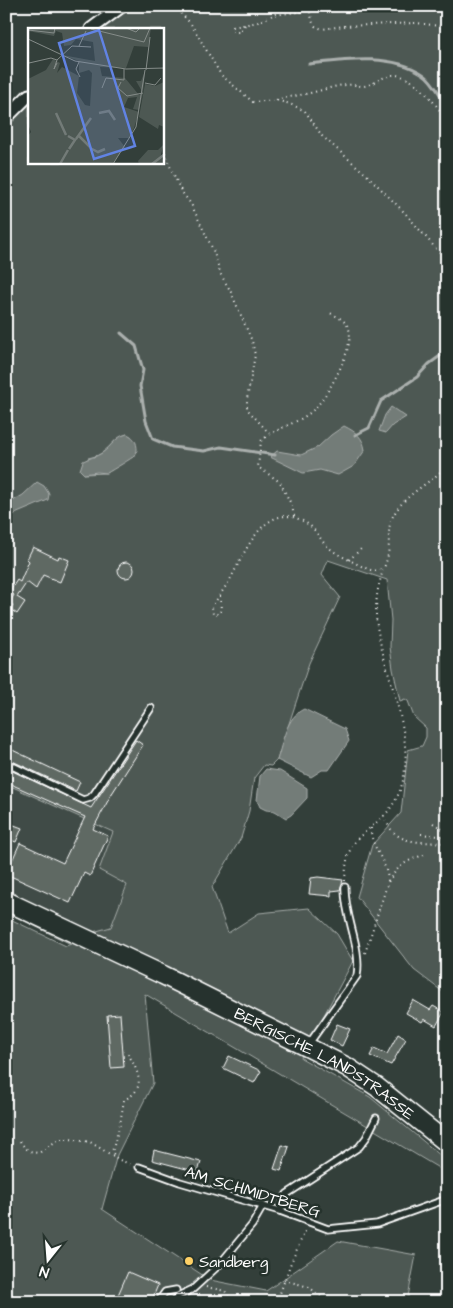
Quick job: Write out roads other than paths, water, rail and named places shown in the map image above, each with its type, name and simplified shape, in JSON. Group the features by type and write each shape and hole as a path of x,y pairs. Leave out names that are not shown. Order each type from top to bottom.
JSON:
{"main road":[{"name":"BERGISCHE LANDSTRASSE","path":"6,901 195,991 363,1076 447,1143"}],"street":[{"path":"92,28 122,6"},
{"path":"6,118 28,95"}],"lane":[{"path":"6,763 83,800 90,798 151,708"},
{"path":"307,1046 357,976 358,962 344,899 345,887"},
{"path":"280,1211 287,1194 359,1147 376,1118"},
{"name":"AM SCHMIDTBERG","path":"139,1167 180,1182 264,1206 328,1228 377,1224 447,1199"},
{"path":"174,1302 178,1296 192,1289 219,1265 252,1225 264,1206"},
{"path":"158,1302 165,1292 176,1290"},
{"path":"6,1296 19,1302"}],"waterway":[{"path":"309,64 368,60 396,63 410,67 427,77 447,105"},
{"path":"121,333 136,346 143,370 140,386 146,421 153,439 172,447 204,451 221,447 275,455"},
{"path":"355,435 369,428 381,401 417,377 429,364 447,351"}],"place":[{"name":"Sandberg","path":"189,1261"}]}
